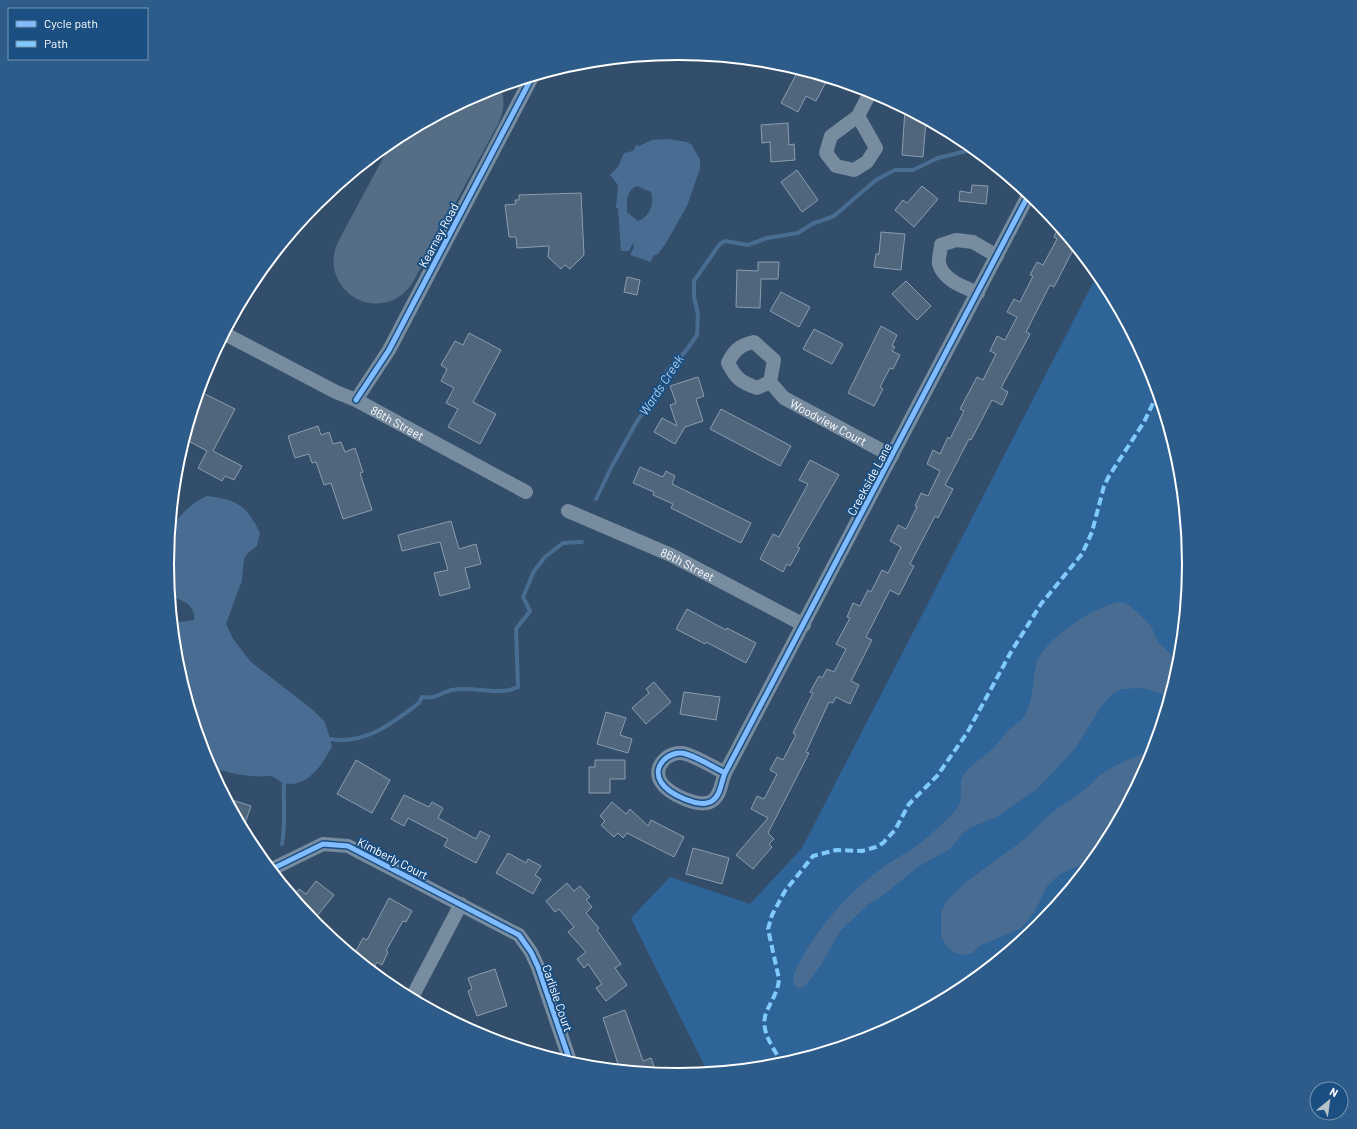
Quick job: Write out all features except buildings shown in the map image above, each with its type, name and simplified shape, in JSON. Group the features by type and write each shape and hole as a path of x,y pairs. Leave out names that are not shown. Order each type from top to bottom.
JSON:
{"street":[{"name":"Kearney Road","path":"356,400 389,350 529,83"},
{"path":"858,116 868,97"},
{"name":"Creekside Lane","path":"725,773 686,754 675,752 668,755 662,762 659,773 660,781 666,788 693,803 702,804 712,801 719,793 725,773 1026,200"},
{"path":"978,293 946,277 939,263 941,245 956,240 973,242 997,256"},
{"name":"86th Street","path":"229,336 336,392 356,400 526,492"},
{"name":"Woodview Court","path":"770,382 784,398 892,456"},
{"name":"86th Street","path":"568,511 671,555 804,625"},
{"name":"Kimberly Court","path":"275,868 323,844 348,846 461,904"},
{"path":"414,994 461,904"},
{"name":"Carlisle Court","path":"461,904 519,935 524,940 538,967 568,1056"}],"shaded area":[{"path":"668,139 687,142 692,145 700,160 700,169 687,206 666,243 658,254 653,256 651,262 630,255 634,247 633,243 629,251 621,251 618,208 616,208 618,185 610,175 618,167 624,153 633,151 636,145 639,146 652,140","holes":["637,186 651,192 652,205 650,210 645,217 638,221 627,212 627,200 629,193"]},
{"path":"1095,279 1131,341 1145,371 1156,402 1166,434 1173,466 1179,499 1182,532 1182,597 1179,630 1173,663 1166,695 1156,727 1145,758 1131,788 1098,845 1079,872 1058,897 1011,944 986,965 959,984 902,1017 872,1031 841,1042 809,1052 777,1059 744,1065 706,1068 631,918 670,877 750,904 802,848"},
{"path":"207,496 234,502 245,510 260,533 257,546 248,553 244,559 242,580 226,624 233,639 251,662 313,710 325,722 332,746 314,773 300,782 292,784 284,783 270,776 230,773 217,769 212,758 191,695 178,630 177,622 194,620 194,615 189,605 175,597 174,564 176,522 196,502"},
{"path":"1120,602 1127,604 1137,612 1151,626 1158,642 1174,657 1166,695 1140,688 1122,689 1111,695 1101,707 1074,750 1038,788 997,817 972,827 963,833 950,849 918,867 882,896 870,903 841,930 821,965 806,985 801,988 796,987 793,980 794,973 809,946 827,920 872,875 927,838 947,820 957,808 961,797 961,781 965,773 993,749 1010,729 1025,715 1030,703 1036,665 1041,655 1049,645 1071,625 1097,610"},
{"path":"1147,753 1131,788 1115,817 1085,863 1060,874 1047,886 1034,913 1021,928 979,946 972,953 964,955 955,953 947,947 941,936 941,912 946,902 965,883 1026,838 1050,814 1088,787 1101,774 1122,762"}],"waterway":[{"name":"Wards Creek","path":"596,499 612,466 636,423 658,391 667,371 685,352 697,335 698,315 694,297 694,281 719,245 725,241 748,245 767,238 798,233 812,224 834,216 876,180 895,170 913,170 938,158 967,151"},
{"name":"Wards Creek","path":"330,739 355,739 378,731 419,703 422,697 435,696 448,691 460,689 502,691 518,687 516,629 530,611 523,597 534,571 545,557 563,543 582,542"},
{"name":"Wards Creek","path":"282,844 284,821 284,783"}],"runway":[{"path":"376,261 457,111"}],"marked path":[{"path":"779,1058 768,1039 764,1025 767,1011 776,992 779,979 768,929 772,915 785,891 813,856 836,850 862,851 876,847 883,843 895,830 909,804 937,776 967,733 1011,652 1041,604 1082,554 1092,532 1104,486 1144,422 1155,399"}],"cycle path":[{"path":"356,400 389,350 529,83"},
{"path":"725,773 1026,199"},
{"path":"680,753 696,758 725,773 715,798 707,803 700,803 692,802 670,791 661,782 658,770 660,765 668,756 680,753"},
{"path":"275,868 323,844 348,846 519,935 531,952 538,967 568,1056"}]}
